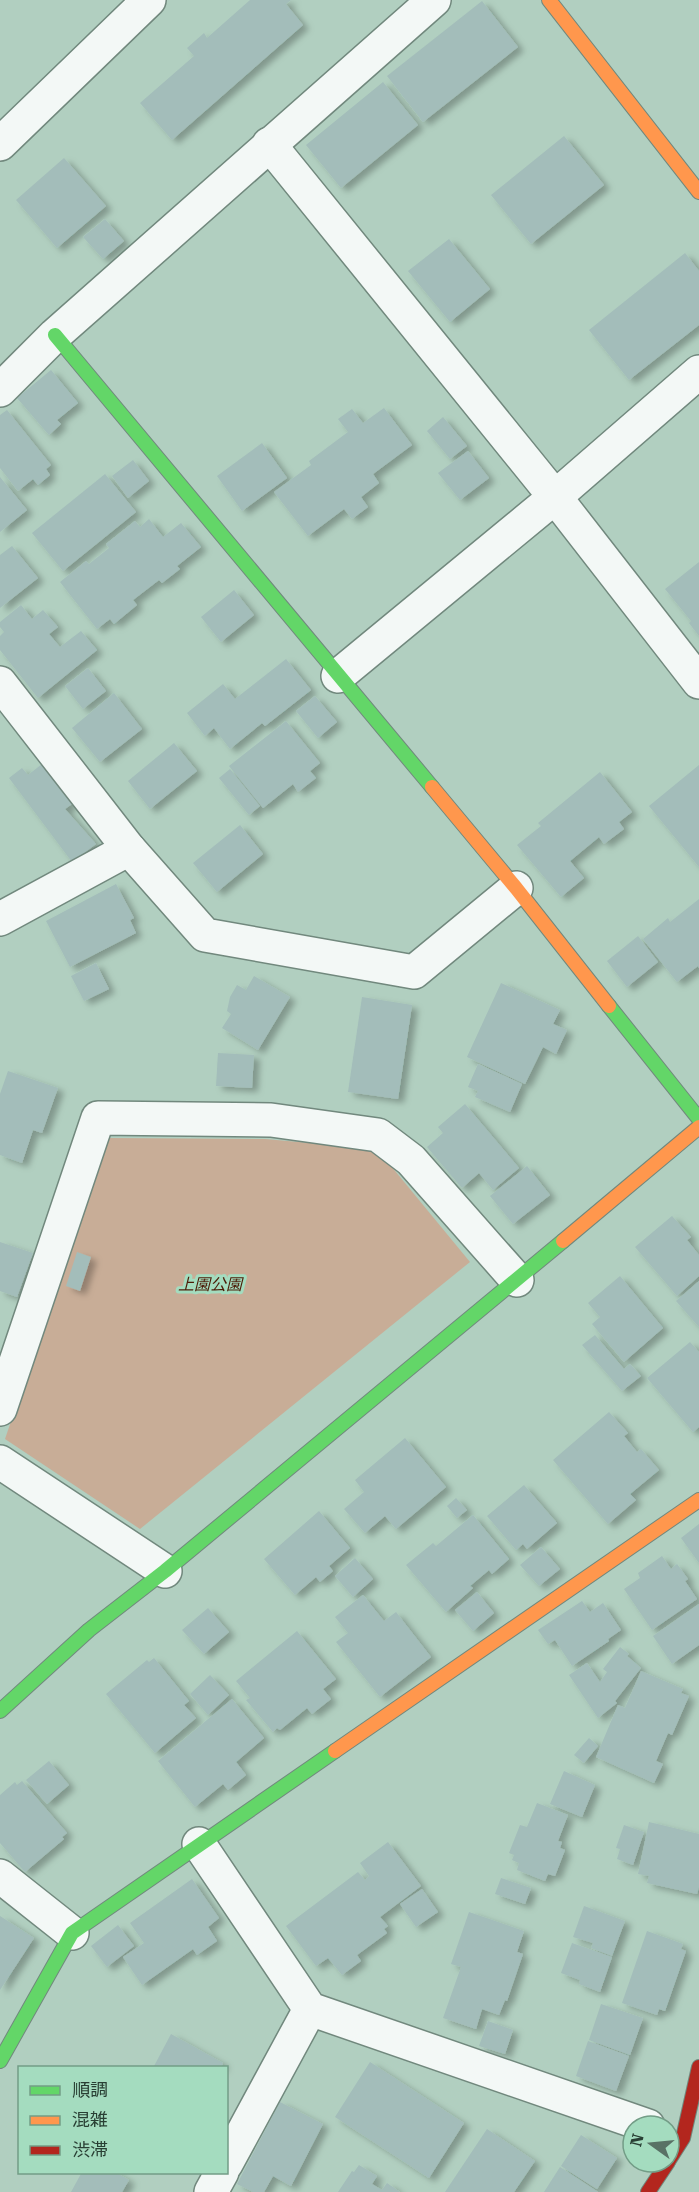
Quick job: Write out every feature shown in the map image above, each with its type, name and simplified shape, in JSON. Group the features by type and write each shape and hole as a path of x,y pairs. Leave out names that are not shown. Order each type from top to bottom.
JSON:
{"street":[{"path":"0,144 148,0"},
{"path":"0,390 55,335 434,0"},
{"path":"549,0 699,192"},
{"path":"269,144 555,496 699,682"},
{"path":"55,335 516,888 699,1119"},
{"path":"338,676 555,496 699,372"},
{"path":"2,688 129,849 205,935 414,972 516,888"},
{"path":"0,919 129,849"},
{"path":"0,1409 98,1118 271,1120 378,1135 411,1160 517,1280"},
{"path":"0,1711 89,1630 165,1572 699,1127"},
{"path":"0,1462 165,1572"},
{"path":"0,2061 72,1933 699,1500"},
{"path":"199,1844 310,2009 621,2117"},
{"path":"0,1876 72,1933"},
{"path":"228,2160 310,2009"},
{"path":"681,2136 699,2067"},
{"path":"211,2192 221,2174"},
{"path":"648,2192 660,2174"}],"green space":[{"name":"上園公園","path":"107,1138 265,1139 377,1149 470,1262 140,1529 5,1439"}],"building":[{"path":"250,0 291,0 286,4 303,25 172,140 140,103 194,56 187,48 204,33 207,38"},
{"path":"482,1 518,47 423,122 387,76"},
{"path":"383,82 418,125 341,188 306,145"},
{"path":"564,136 604,185 531,244 491,195"},
{"path":"64,158 106,206 57,248 16,200"},
{"path":"105,219 124,241 103,259 83,237"},
{"path":"449,239 490,289 450,322 408,271"},
{"path":"685,253 699,271 699,325 629,380 589,330"},
{"path":"51,370 78,403 57,420 61,424 49,435 17,398"},
{"path":"384,408 412,445 373,474 379,483 361,497 368,507 352,519 344,509 308,536 274,492 311,465 309,461 348,432 338,419 352,409 363,423"},
{"path":"7,410 51,465 46,469 50,475 38,485 33,479 18,491 0,468 0,415"},
{"path":"443,417 467,446 450,459 427,431"},
{"path":"262,443 287,478 242,511 217,476"},
{"path":"468,451 489,478 460,500 438,473"},
{"path":"133,460 149,481 128,498 112,476"},
{"path":"105,474 136,512 63,571 32,533"},
{"path":"0,477 27,510 0,532"},
{"path":"149,519 163,537 181,523 201,547 177,566 180,569 162,583 159,580 133,600 137,605 114,624 110,619 97,629 60,582 86,561 89,564 109,548 106,544 135,521 140,527"},
{"path":"12,546 38,578 0,608 0,555"},
{"path":"699,562 699,636 689,623 691,621 665,589"},
{"path":"234,590 254,615 221,642 201,617"},
{"path":"21,605 32,619 43,610 58,627 49,634 60,647 81,631 97,650 38,698 0,650 0,636 4,632 0,627 0,622"},
{"path":"286,659 311,690 265,726 262,723 230,749 214,728 205,736 187,713 223,684 235,699"},
{"path":"88,668 106,691 83,709 65,686"},
{"path":"114,693 142,729 100,762 72,728"},
{"path":"315,696 337,722 318,738 296,711"},
{"path":"286,721 320,763 310,771 316,778 298,792 293,784 263,808 229,766"},
{"path":"174,743 197,771 150,809 128,781"},
{"path":"42,764 72,804 65,809 96,844 72,862 9,778 22,768 28,775"},
{"path":"699,765 699,867 649,806"},
{"path":"230,769 260,806 249,815 219,778"},
{"path":"600,772 632,812 619,822 624,829 604,844 599,837 570,861 584,878 561,897 517,845 541,826 538,823"},
{"path":"240,825 263,854 217,892 193,863"},
{"path":"116,884 134,918 130,920 136,933 70,967 46,921"},
{"path":"699,899 699,968 698,966 677,982 643,939 668,918 670,922"},
{"path":"638,936 658,962 627,987 607,961"},
{"path":"96,963 109,989 84,1001 71,976"},
{"path":"254,976 290,997 258,1050 222,1028 231,1014 227,1011 230,997 237,985 246,990"},
{"path":"501,983 560,1010 553,1024 567,1030 556,1054 543,1047 525,1084 467,1057"},
{"path":"362,997 412,1005 398,1099 348,1092"},
{"path":"218,1053 254,1055 252,1088 216,1086"},
{"path":"478,1064 522,1084 510,1112 475,1097 478,1091 468,1087"},
{"path":"8,1071 58,1088 42,1133 33,1130 22,1163 0,1155 0,1094"},
{"path":"465,1104 519,1168 493,1190 479,1173 462,1188 427,1147 443,1133 438,1127"},
{"path":"527,1166 550,1195 513,1224 490,1196"},
{"path":"672,1216 691,1237 687,1240 699,1255 699,1276 677,1296 635,1247"},
{"path":"0,1242 33,1253 17,1297 0,1291"},
{"path":"77,1252 91,1257 80,1291 66,1286"},
{"path":"620,1276 663,1328 624,1362 592,1324 600,1317 588,1303"},
{"path":"699,1281 699,1327 676,1301"},
{"path":"595,1335 624,1369 630,1364 641,1376 622,1391 582,1345"},
{"path":"690,1342 699,1352 699,1427 693,1432 647,1378"},
{"path":"609,1412 628,1433 624,1436 637,1452 641,1449 659,1470 630,1494 636,1500 608,1524 553,1460"},
{"path":"405,1438 446,1487 396,1529 385,1516 365,1533 344,1509 364,1492 355,1480"},
{"path":"524,1485 557,1523 527,1549 523,1544 516,1550 487,1516"},
{"path":"456,1498 467,1510 457,1518 447,1506"},
{"path":"319,1511 350,1548 329,1566 333,1571 320,1582 316,1577 295,1595 264,1559"},
{"path":"473,1515 509,1559 492,1574 489,1570 470,1586 473,1588 446,1612 406,1565 433,1543 436,1546"},
{"path":"699,1524 699,1563 681,1538"},
{"path":"541,1547 560,1569 539,1586 520,1565"},
{"path":"662,1556 671,1569 677,1564 688,1579 685,1581 697,1599 652,1630 624,1589 640,1578 638,1573"},
{"path":"355,1558 373,1579 353,1597 335,1576"},
{"path":"477,1592 494,1613 473,1631 455,1610"},
{"path":"363,1595 384,1621 396,1612 431,1657 380,1697 336,1642 348,1633 335,1617"},
{"path":"582,1601 590,1612 603,1603 621,1630 572,1666 555,1640 548,1644 538,1630"},
{"path":"699,1604 699,1645 672,1664 653,1636"},
{"path":"208,1608 229,1632 204,1654 182,1630"},
{"path":"297,1631 336,1679 323,1689 331,1699 312,1714 307,1708 280,1730 277,1728 273,1732 246,1700 250,1698 236,1681"},
{"path":"620,1647 641,1668 615,1701 617,1703 598,1718 569,1675 587,1663 600,1682 607,1672 603,1669"},
{"path":"154,1658 189,1701 184,1705 196,1718 155,1753 106,1694 147,1660 149,1662"},
{"path":"641,1671 683,1689 681,1693 689,1696 672,1735 668,1733 656,1761 663,1764 654,1783 596,1757 618,1705 625,1708"},
{"path":"210,1675 229,1695 208,1715 190,1694"},
{"path":"232,1699 264,1738 236,1762 246,1775 228,1790 223,1784 195,1807 158,1761"},
{"path":"589,1738 598,1746 584,1763 574,1755"},
{"path":"49,1761 69,1785 47,1804 26,1780"},
{"path":"564,1771 595,1785 582,1817 550,1804"},
{"path":"22,1781 67,1833 62,1837 64,1839 25,1872 0,1843 0,1795 15,1782 17,1785"},
{"path":"537,1803 568,1815 558,1841 562,1842 560,1848 565,1850 555,1876 548,1874 545,1881 517,1870 519,1863 512,1860 514,1855 509,1853 520,1825 527,1827"},
{"path":"649,1822 699,1834 697,1894 647,1883 649,1876 638,1874"},
{"path":"624,1825 644,1832 633,1865 617,1859 620,1849 616,1848"},
{"path":"388,1842 421,1886 380,1917 388,1926 384,1929 387,1933 357,1955 361,1961 342,1975 328,1958 316,1966 286,1926 358,1872 365,1880 369,1876 360,1863"},
{"path":"501,1878 531,1888 525,1904 495,1894"},
{"path":"192,1879 219,1918 208,1927 217,1941 197,1955 193,1949 142,1985 123,1957 144,1943 130,1923"},
{"path":"422,1889 438,1912 416,1927 400,1904"},
{"path":"584,1906 625,1921 612,1956 591,1948 593,1943 573,1937"},
{"path":"469,1912 524,1931 517,1952 523,1954 507,2001 505,2000 499,2015 482,2009 476,2029 443,2018 461,1967 451,1964"},
{"path":"0,1916 34,1938 0,1990"},
{"path":"118,1925 134,1946 107,1967 91,1946"},
{"path":"647,1931 683,1944 681,1949 686,1951 665,2011 659,2009 657,2015 622,2003"},
{"path":"572,1943 612,1957 600,1992 579,1984 580,1980 561,1973"},
{"path":"601,2004 643,2018 630,2055 589,2040"},
{"path":"488,2021 513,2030 505,2054 479,2046"},
{"path":"171,2034 223,2063 222,2066 154,2066"},
{"path":"588,2041 629,2056 616,2091 576,2076"},
{"path":"370,2062 464,2123 429,2178 335,2117"},
{"path":"280,2102 323,2124 291,2186 273,2176 264,2192 253,2192 237,2184"},
{"path":"487,2129 535,2161 514,2192 445,2192"},
{"path":"581,2135 617,2158 597,2189 561,2166"},
{"path":"359,2165 377,2176 372,2184 382,2190 387,2183 400,2192 338,2192 352,2171 354,2172"},
{"path":"560,2167 598,2192 544,2192"},
{"path":"81,2174 118,2174 129,2180 122,2192 71,2192"}],"traffic: fast":[{"path":"55,335 432,787"},
{"path":"609,1006 699,1119"},
{"path":"0,1711 89,1630 165,1571 563,1241"},
{"path":"0,2061 72,1933 335,1751"}],"traffic: slow":[{"path":"549,0 699,192"},
{"path":"432,787 516,888 609,1006"},
{"path":"563,1241 699,1127"},
{"path":"335,1751 699,1500"}],"traffic: jam":[{"path":"681,2141 699,2067"},
{"path":"648,2192 660,2174"}]}
